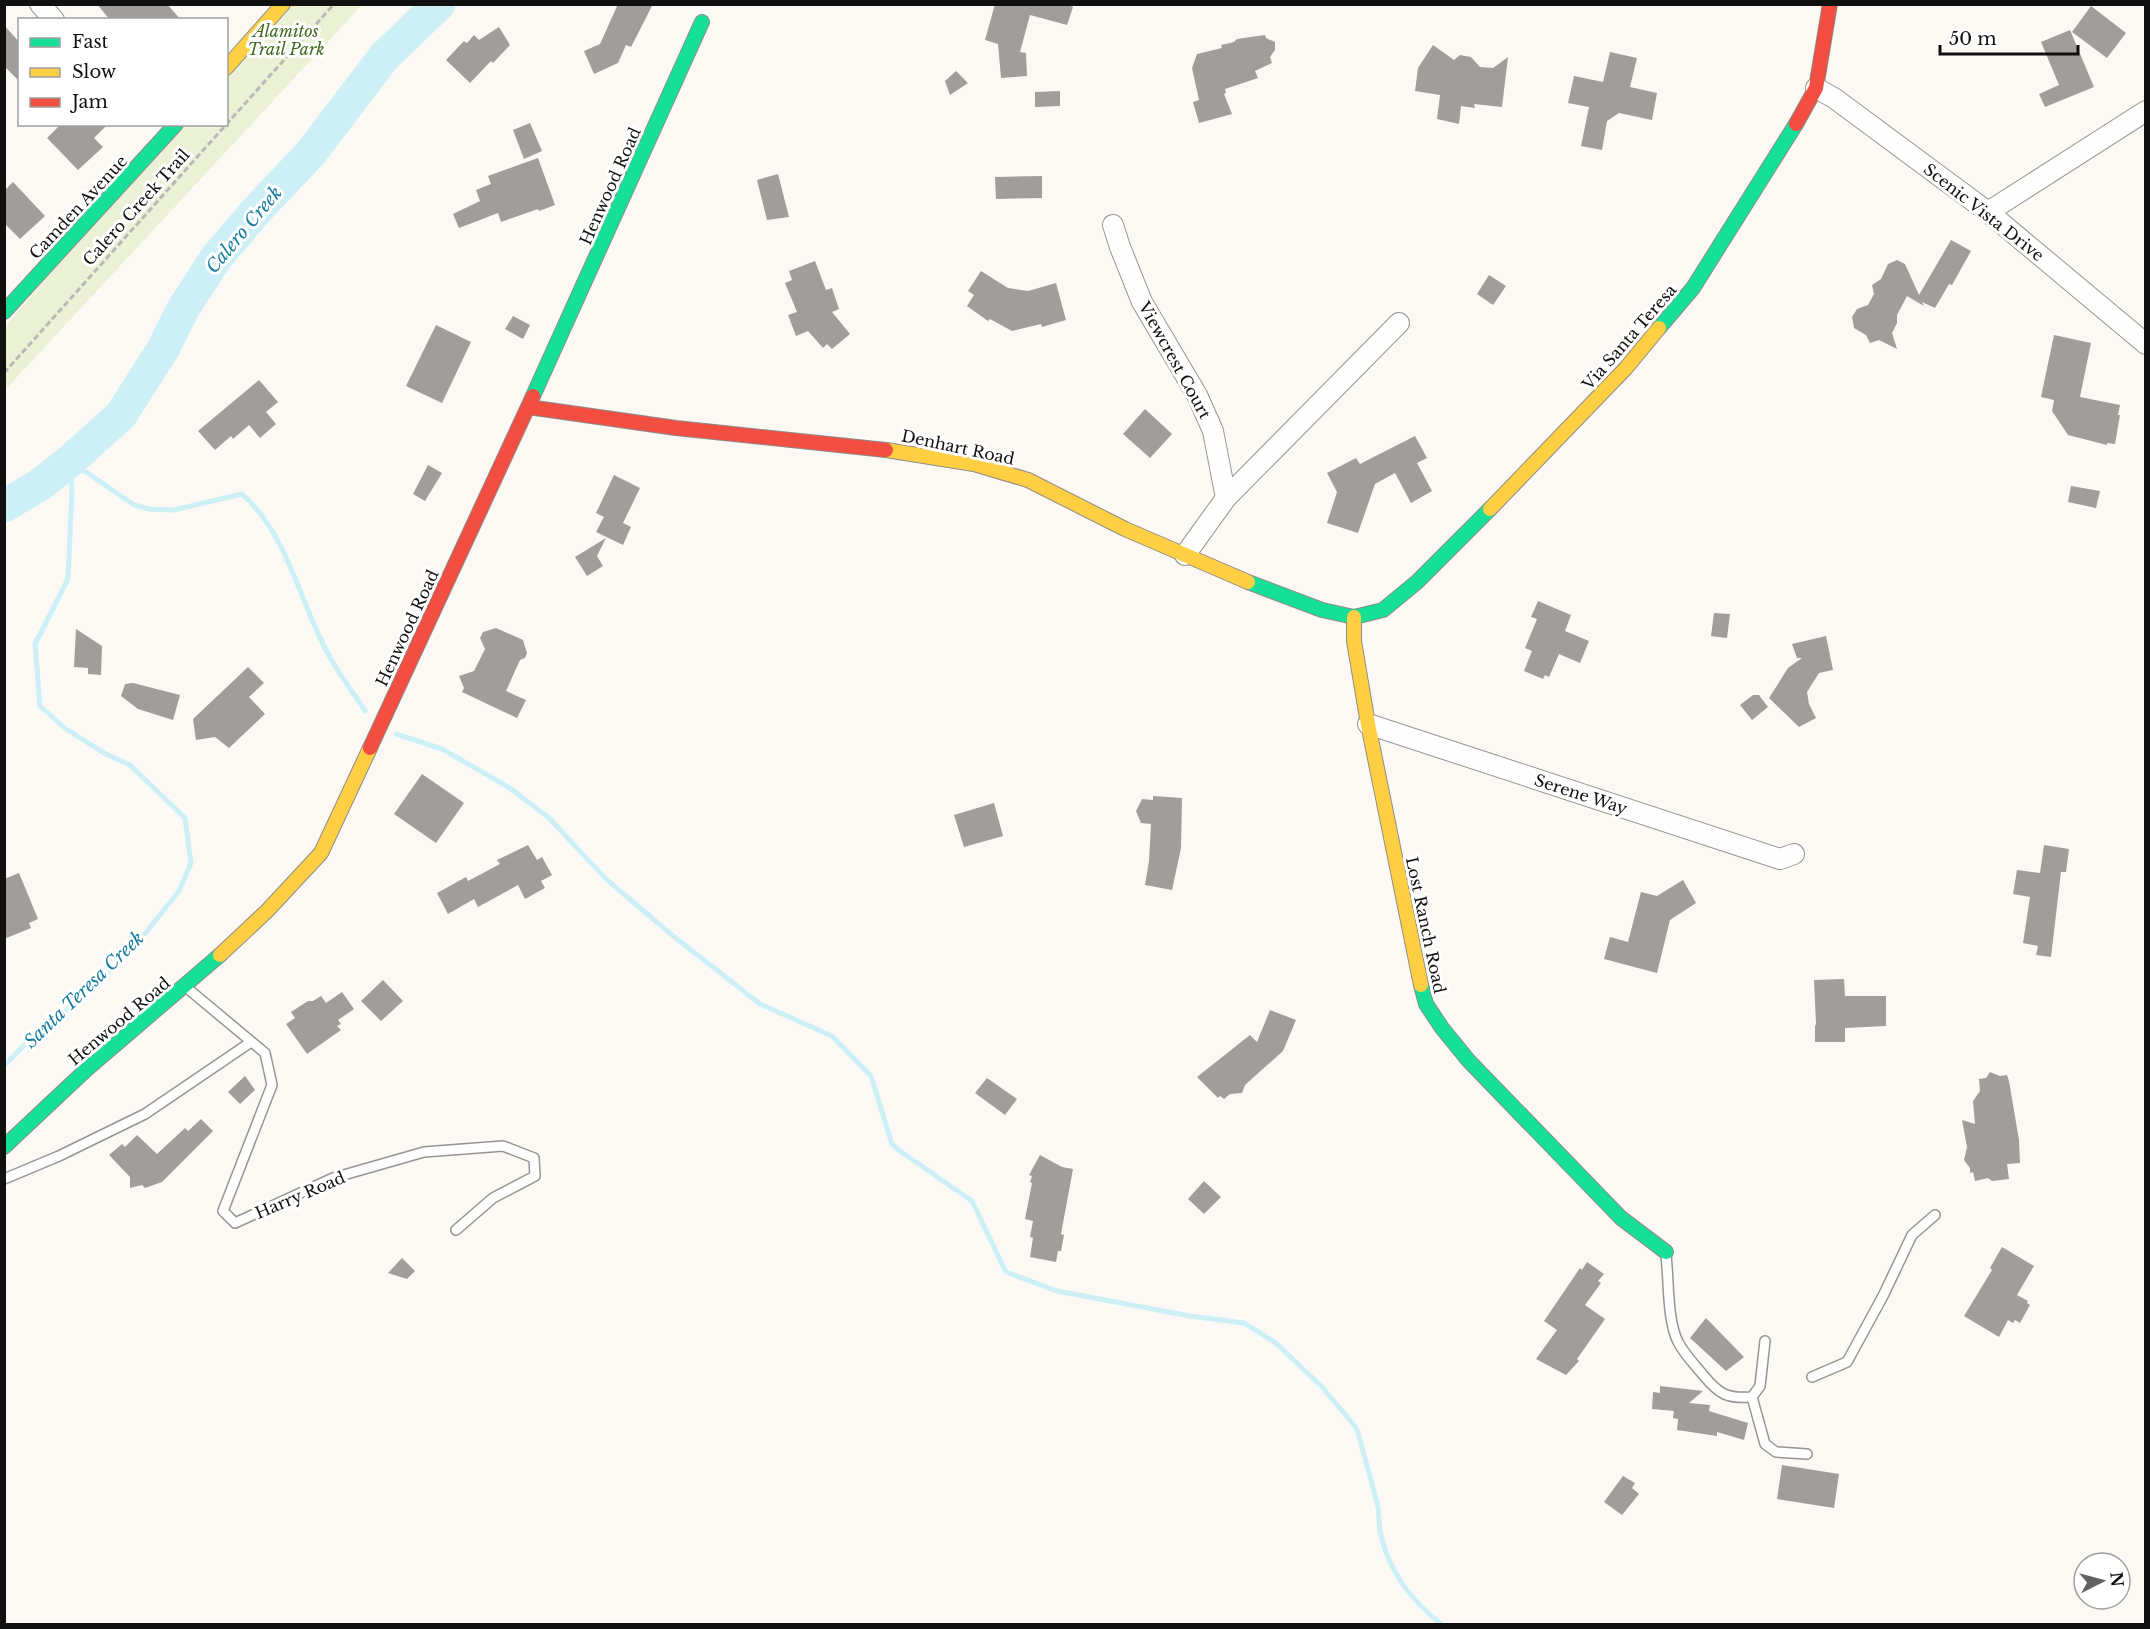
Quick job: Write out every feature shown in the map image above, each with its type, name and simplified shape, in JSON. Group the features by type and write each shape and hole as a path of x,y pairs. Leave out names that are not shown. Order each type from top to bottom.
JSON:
{"street":[{"path":"40,4 52,18"},
{"path":"228,66 283,4"},
{"name":"Via Santa Teresa","path":"1354,617 1383,610 1417,582 1626,368 1694,288 1802,115 1816,88 1830,4"},
{"name":"Henwood Road","path":"4,1147 86,1071 186,987 297,881 321,853 528,407 702,22"},
{"name":"Scenic Vista Drive","path":"1816,88 1834,98 1988,212 2145,344"},
{"path":"1988,212 2145,111"},
{"name":"Camden Avenue","path":"7,303 164,129"},
{"name":"Viewcrest Court","path":"1113,225 1142,302 1197,395 1213,431 1226,498"},
{"path":"1185,555 1226,498 1399,323"},
{"name":"Denhart Road","path":"528,407 676,428 868,447 974,464 1028,480 1125,529 1185,555 1322,610 1354,617"},
{"name":"Lost Ranch Road","path":"1354,617 1354,641 1368,724 1426,1004 1468,1060 1517,1112 1621,1218 1666,1252"},
{"name":"Serene Way","path":"1368,724 1780,860 1794,854"}],"lane":[{"name":"Harry Road","path":"186,987 265,1053 272,1085 223,1210 235,1223 333,1178 424,1152 503,1146 534,1158 536,1176 493,1198 456,1230"},
{"path":"4,1179 59,1156 145,1114 251,1042"},
{"path":"1812,1377 1847,1362 1883,1296 1912,1235 1935,1215"},
{"path":"1666,1252 1672,1323 1678,1342 1718,1392 1736,1398 1752,1396 1760,1386 1765,1341"},
{"path":"1752,1396 1765,1444 1776,1452 1807,1454"}],"path":[{"name":"Calero Creek Trail","path":"228,123 334,4"},
{"name":"Calero Creek Trail","path":"4,373 225,126"}],"green space":[{"name":"Alamitos Trail Park","path":"275,5 362,5 5,390 5,327 174,126 228,126 228,62"}],"building":[{"path":"97,4 167,4 179,18 108,18"},
{"path":"618,4 653,4 631,47 626,45 618,63 594,74 584,51 600,44"},
{"path":"995,4 1065,4 1073,7 1067,25 1030,15 1020,52 1026,53 1027,76 1001,78 998,44 985,40"},
{"path":"2091,6 2126,33 2107,58 2072,32"},
{"path":"4,25 18,41 18,80 4,66"},
{"path":"499,27 510,45 470,83 446,60 464,41 467,43 474,35 479,40"},
{"path":"2070,30 2094,87 2045,107 2039,94 2059,85 2041,42"},
{"path":"1265,35 1266,38 1275,42 1275,50 1270,57 1272,63 1255,71 1258,78 1225,89 1224,94 1232,114 1199,123 1193,102 1199,100 1192,68 1197,54 1222,48 1221,45 1237,39"},
{"path":"1433,45 1454,60 1460,55 1471,57 1480,67 1493,68 1508,57 1502,107 1474,104 1475,108 1461,106 1459,124 1437,119 1440,95 1415,91 1418,68"},
{"path":"1610,52 1637,58 1630,87 1657,93 1652,120 1619,113 1607,121 1602,150 1581,146 1589,107 1568,103 1574,76 1603,82"},
{"path":"956,71 968,83 950,95 945,81"},
{"path":"1060,91 1060,106 1035,107 1035,92"},
{"path":"530,123 542,151 524,159 513,130"},
{"path":"59,126 106,126 94,138 103,147 78,170 47,138"},
{"path":"538,158 555,205 501,222 498,213 459,228 453,214 480,201 476,190 491,184 488,176"},
{"path":"778,174 789,217 767,220 757,180"},
{"path":"1042,176 1042,198 996,199 995,177"},
{"path":"13,182 45,216 20,239 4,223 4,191"},
{"path":"1951,240 1971,251 1952,285 1949,284 1935,308 1922,302 1924,306 1907,296 1897,315 1897,323 1892,333 1897,349 1879,340 1870,343 1866,335 1854,328 1852,317 1857,309 1868,305 1874,294 1872,285 1881,279 1888,264 1897,260 1905,264 1919,295"},
{"path":"815,261 826,290 832,288 839,309 832,312 850,334 832,349 827,344 823,348 808,331 796,336 788,315 797,312 785,283 792,280 789,271"},
{"path":"981,271 1008,288 1028,291 1056,283 1066,320 1042,327 1041,324 1012,331 990,319 988,321 967,306 974,295 968,291"},
{"path":"1489,275 1506,286 1493,305 1477,294"},
{"path":"513,316 530,325 523,339 505,329"},
{"path":"436,325 471,342 442,403 406,386"},
{"path":"2054,335 2091,343 2080,397 2120,405 2115,444 2107,443 2107,445 2068,435 2052,411 2054,400 2041,397"},
{"path":"259,380 278,402 266,412 276,424 260,438 249,425 233,439 231,436 215,450 198,431"},
{"path":"1145,409 1172,434 1150,458 1123,434"},
{"path":"1415,436 1427,458 1417,463 1432,491 1411,503 1395,473 1375,484 1358,533 1327,523 1337,492 1327,473 1356,458 1360,464"},
{"path":"428,465 442,473 425,501 413,494"},
{"path":"614,475 640,488 623,523 631,527 623,545 596,532 604,517 596,513"},
{"path":"2071,486 2100,491 2096,508 2068,502"},
{"path":"606,538 597,556 603,566 587,576 575,557"},
{"path":"1538,601 1571,615 1565,631 1589,641 1580,663 1559,654 1549,677 1545,675 1543,679 1524,671 1532,651 1525,648 1537,619 1531,617"},
{"path":"1714,613 1730,614 1727,638 1711,636"},
{"path":"496,628 523,640 527,653 525,658 520,660 506,691 526,700 517,718 462,692 464,688 459,676 474,671 485,649 480,638 483,632"},
{"path":"76,629 102,646 101,675 88,674 88,668 74,667"},
{"path":"1826,636 1833,670 1819,673 1807,692 1809,704 1816,718 1799,727 1769,698 1788,668 1802,658 1797,658 1792,644"},
{"path":"248,667 264,683 249,697 265,714 229,748 215,737 196,740 193,719"},
{"path":"133,683 180,695 173,720 138,709 121,696 125,684"},
{"path":"1753,695 1759,695 1768,707 1752,720 1740,705"},
{"path":"422,774 464,803 436,843 394,814"},
{"path":"1153,796 1182,798 1181,848 1172,890 1145,885 1151,824 1141,823 1136,811 1142,799 1153,800"},
{"path":"994,803 1003,836 964,847 954,815"},
{"path":"528,845 537,860 542,857 552,875 541,881 545,888 525,899 518,885 478,907 474,899 448,914 437,893 466,877 468,881 500,864 497,860"},
{"path":"2044,845 2069,849 2066,872 2061,872 2051,957 2036,955 2038,946 2023,943 2030,897 2013,894 2017,870 2040,873"},
{"path":"19,873 38,919 29,923 31,928 4,939 4,879"},
{"path":"1683,880 1696,903 1670,920 1657,973 1604,959 1610,937 1628,942 1641,892 1657,896"},
{"path":"1844,979 1845,996 1886,996 1886,1026 1845,1028 1845,1042 1815,1042 1814,980"},
{"path":"383,980 403,1001 381,1021 361,1001"},
{"path":"342,992 354,1009 338,1020 341,1024 337,1026 341,1030 307,1054 286,1024 295,1018 291,1012 321,996 326,1003"},
{"path":"1270,1010 1296,1020 1283,1051 1245,1085 1242,1093 1230,1094 1224,1099 1220,1096 1218,1098 1197,1077 1250,1035 1257,1042"},
{"path":"1990,1072 2000,1076 2007,1075 2009,1081 2019,1140 2020,1163 2007,1164 2009,1179 1992,1181 1988,1178 1975,1181 1973,1172 1970,1173 1970,1168 1964,1160 1967,1147 1962,1120 1975,1124 1973,1101 1980,1091 1979,1079 1986,1078"},
{"path":"245,1076 255,1090 240,1104 228,1092"},
{"path":"987,1078 1017,1099 1005,1115 975,1093"},
{"path":"201,1119 213,1131 162,1182 145,1188 142,1185 130,1188 130,1177 109,1155 122,1144 125,1147 137,1135 157,1154 185,1128 188,1131"},
{"path":"1040,1155 1062,1167 1073,1169 1061,1234 1064,1235 1056,1262 1030,1257 1033,1221 1025,1219 1032,1183 1030,1182 1032,1176 1029,1175"},
{"path":"1204,1181 1221,1197 1204,1214 1188,1199"},
{"path":"2002,1247 2034,1266 2017,1295 2028,1301 2030,1305 2020,1323 2008,1320 1999,1337 1964,1316 1992,1270 1990,1268"},
{"path":"402,1258 415,1271 407,1279 388,1273"},
{"path":"1587,1262 1604,1274 1598,1281 1601,1283 1585,1305 1605,1319 1577,1359 1579,1361 1566,1375 1536,1359 1557,1330 1544,1321 1580,1268 1582,1270"},
{"path":"1706,1318 1744,1357 1726,1371 1690,1338"},
{"path":"1660,1386 1703,1391 1689,1403 1710,1405 1709,1411 1748,1423 1744,1440 1717,1432 1717,1436 1677,1430 1678,1419 1673,1418 1674,1411 1652,1409 1653,1392 1660,1393"},
{"path":"1782,1465 1839,1474 1834,1508 1777,1499"},
{"path":"1623,1476 1635,1483 1632,1488 1639,1494 1622,1515 1604,1502"}],"waterway":[{"name":"Calero Creek","path":"4,506 41,484 121,415 163,349 183,309 216,258 256,211 310,154 384,57 439,4"},
{"path":"70,461 134,505 149,509 174,510 242,494 258,510 282,548 327,652 365,711"},
{"name":"Santa Teresa Creek","path":"4,1066 31,1038 57,1019 131,951 179,891 191,863 185,818 130,765 104,753 66,729 40,706 35,644 68,579 72,491 70,461"},
{"path":"396,734 442,749 510,788 549,818 606,879 672,935 760,1004 832,1036 871,1076 892,1144 972,1201 1006,1272 1057,1291 1190,1316 1244,1323 1277,1344 1322,1387 1354,1425 1375,1494 1380,1531 1390,1561 1396,1574 1412,1596 1441,1624"}],"traffic: fast":[{"path":"533,396 702,22"},
{"path":"1659,328 1693,288 1796,124"},
{"path":"4,312 174,126"},
{"path":"1248,582 1322,610 1354,617 1383,610 1417,582 1490,509"},
{"path":"4,1147 87,1069 220,955"},
{"path":"1421,985 1426,1004 1468,1060 1621,1218 1666,1252"}],"traffic: slow":[{"path":"228,66 283,4"},
{"path":"1490,509 1626,368 1659,328"},
{"path":"886,450 974,464 1028,480 1125,529 1248,582"},
{"path":"1354,617 1354,641 1368,724 1421,985"},
{"path":"220,955 267,911 321,853 370,748"}],"traffic: jam":[{"path":"1796,124 1816,88 1830,4"},
{"path":"370,748 533,396"},
{"path":"528,407 676,428 886,450"}]}
